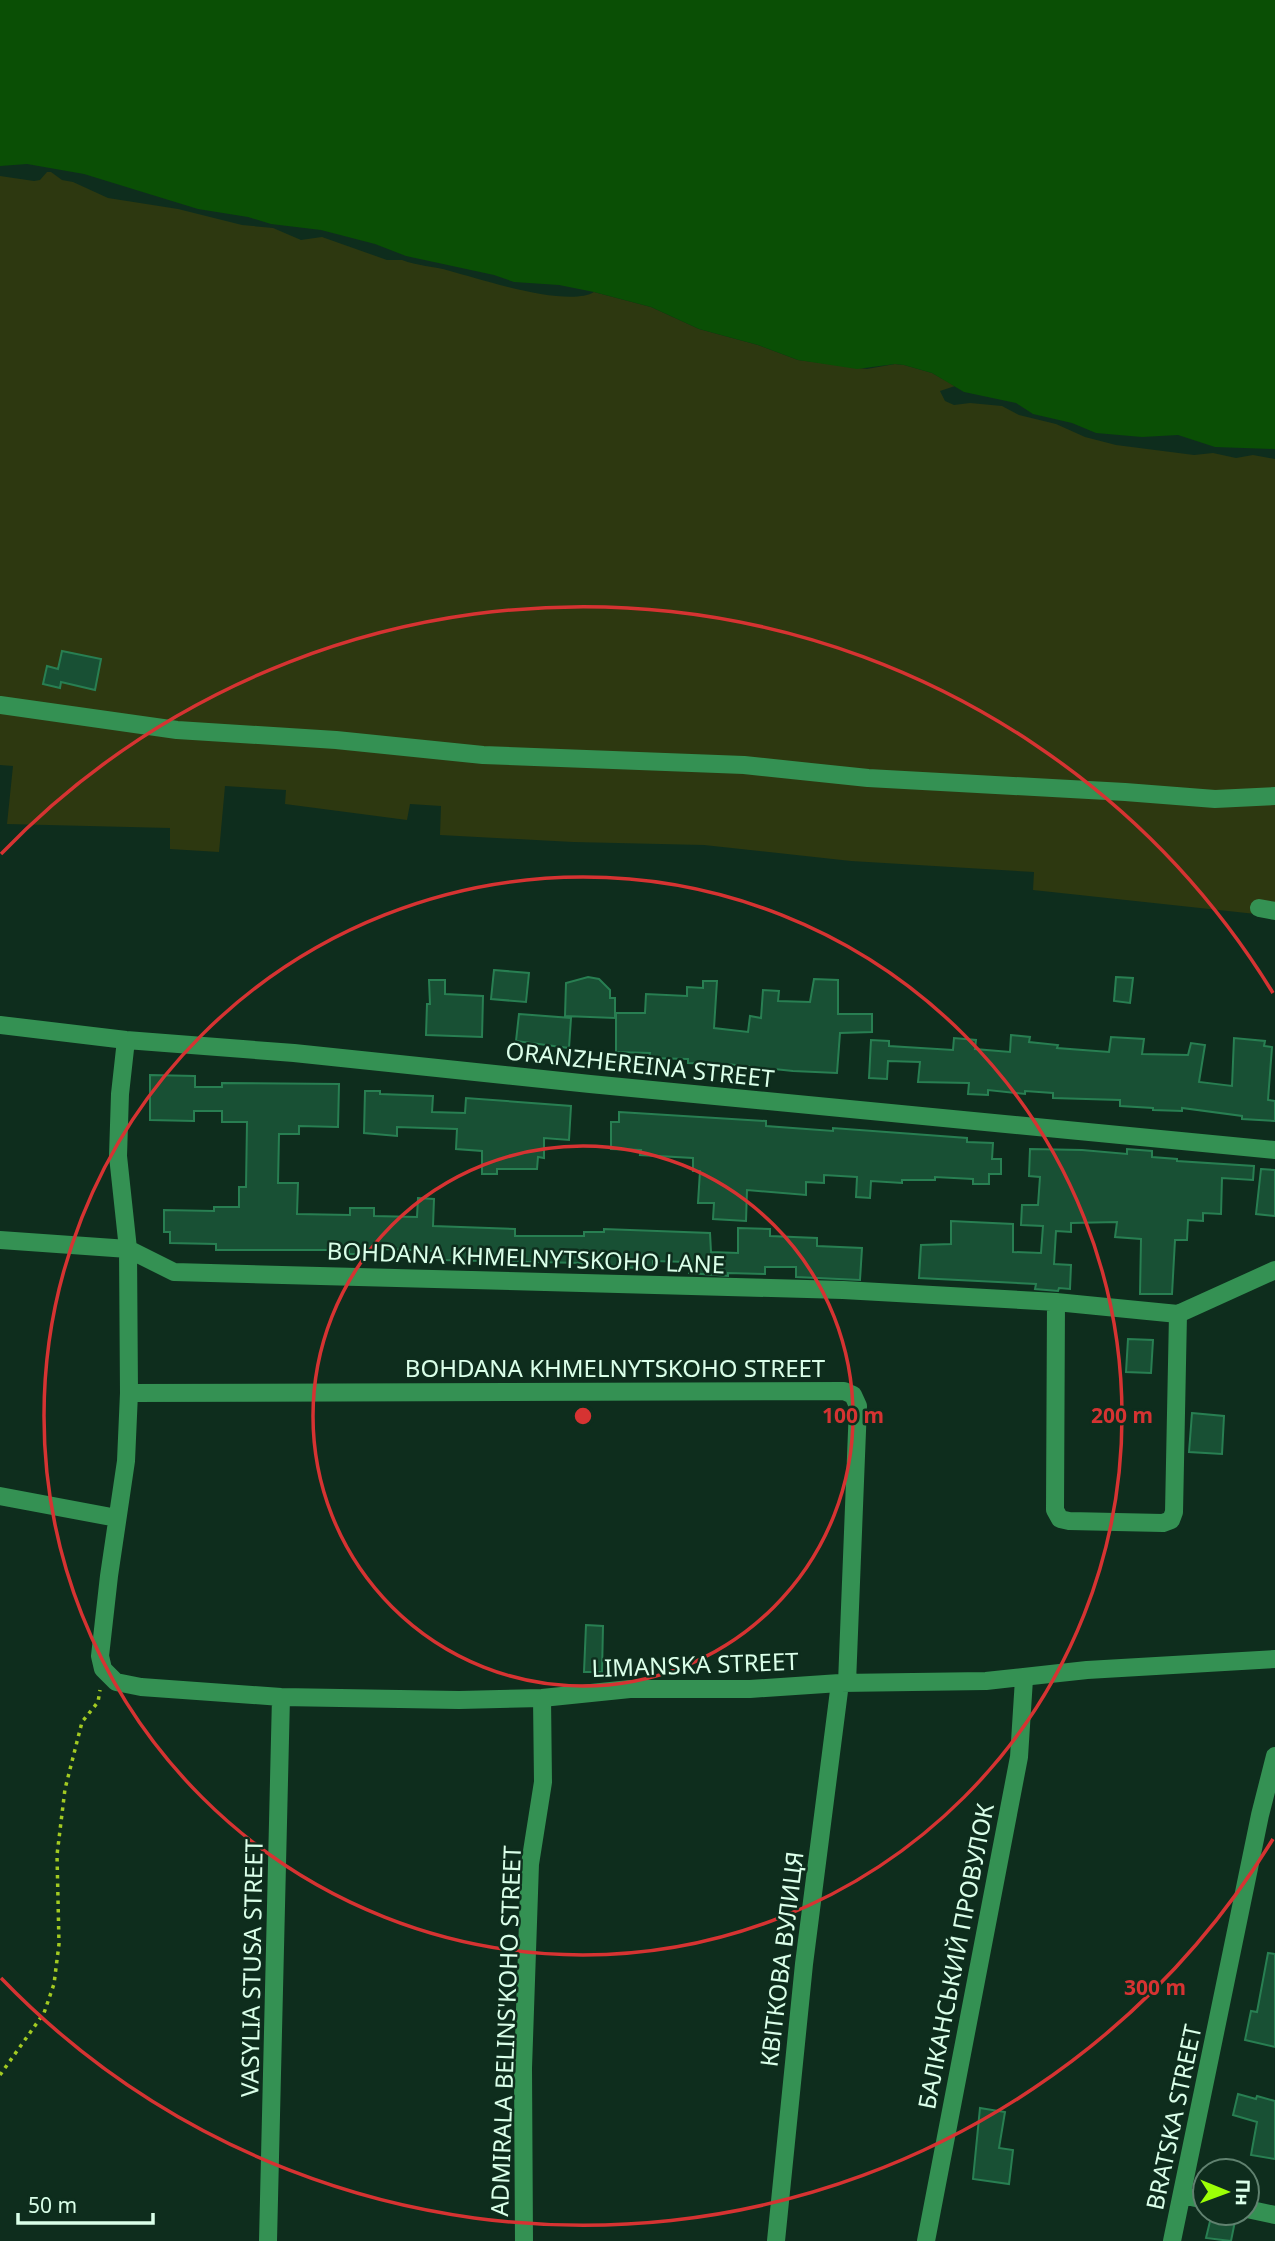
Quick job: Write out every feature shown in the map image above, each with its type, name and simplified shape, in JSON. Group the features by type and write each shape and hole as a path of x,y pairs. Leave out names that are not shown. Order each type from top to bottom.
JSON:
{"street":[{"path":"0,705 214,734 336,740 483,755 744,765 868,778 1214,799 1275,796"},
{"name":"ORANZHEREINA STREET","path":"0,1026 1275,1150"},
{"path":"109,1676 100,1656 101,1638 126,1461 129,1393 128,1249 118,1156 120,1094 126,1040"},
{"name":"BOHDANA KHMELNYTSKOHO LANE","path":"0,1240 128,1249 174,1272 830,1290 1056,1302 1178,1314"},
{"path":"1056,1302 1055,1510 1060,1519 1069,1521 1163,1523 1171,1520 1174,1512 1178,1314 1275,1270"},
{"name":"BOHDANA KHMELNYTSKOHO STREET","path":"129,1393 844,1391 853,1395 858,1406 844,1683"},
{"path":"0,1496 117,1518"},
{"name":"LIMANSKA STREET","path":"109,1676 141,1687 281,1697 458,1700 542,1698 630,1689 750,1689 844,1683 1024,1679 1087,1670 1275,1659"},
{"name":"БАЛКАНСЬКИЙ ПРОВУЛОК","path":"926,2241 1018,1757 1024,1679"},
{"name":"КВІТКОВА ВУЛИЦЯ","path":"776,2241 804,1964 844,1683"},
{"name":"VASYLIA STUSA STREET","path":"268,2241 281,1697"},
{"name":"ADMIRALA BELINS'KOHO STREET","path":"524,2241 523,2068 530,1864 542,1782 542,1698"},
{"name":"BRATSKA STREET","path":"1171,2241 1268,1816 1275,1756"},
{"path":"1182,2195 1191,2197"}],"path":[{"path":"0,2075 44,2013 54,1984 58,1944 57,1855 65,1789 82,1721 98,1703 109,1676"}],"shaded area":[{"path":"0,0 1275,0 1275,449 1215,447 1178,435 1142,437 1096,433 1072,423 1033,414 1016,403 964,392 932,373 904,365 857,369 798,360 758,345 699,329 651,307 594,292 559,285 514,282 494,275 406,256 375,244 321,230 271,224 248,217 198,209 84,174 27,164 0,166"},
{"path":"47,172 108,198 178,209 242,225 273,228 301,240 322,237 387,260 402,260 444,269 545,294 565,297 594,292 651,307 699,329 758,345 798,360 867,369 904,365 932,373 955,386 940,391 945,401 954,405 970,403 1002,406 1019,415 1056,424 1085,437 1116,445 1194,455 1213,453 1236,458 1253,455 1275,459 1275,916 1033,890 1034,872 851,861 704,845 440,835 441,806 410,804 407,820 285,804 286,790 225,786 219,852 170,849 170,828 7,824 13,766 0,765 0,176 34,181 40,180"}],"building":[{"path":"62,651 101,659 95,690 61,682 60,688 43,684 47,666 58,669"},
{"path":"494,970 529,973 526,1002 491,999"},
{"path":"588,977 599,979 610,990 610,998 615,998 615,1018 565,1016 566,983"},
{"path":"1116,977 1133,978 1130,1003 1114,1001"},
{"path":"814,979 838,980 838,1014 872,1014 872,1032 840,1033 837,1073 709,1062 688,1063 688,1059 649,1058 650,1053 616,1052 616,1013 645,1013 646,994 687,996 687,987 703,988 703,981 717,981 714,1028 748,1032 750,1016 761,1018 763,990 779,991 778,1001 810,1002"},
{"path":"429,980 445,980 445,994 483,996 482,1037 426,1035 427,1004 430,1004"},
{"path":"519,1014 571,1018 569,1048 516,1041"},
{"path":"1011,1035 1030,1037 1029,1042 1058,1045 1057,1048 1109,1052 1111,1037 1144,1039 1142,1054 1188,1055 1191,1043 1205,1045 1199,1082 1232,1086 1234,1038 1265,1041 1264,1046 1272,1047 1268,1100 1275,1101 1275,1121 1242,1119 1242,1116 1182,1108 1182,1111 1120,1106 1120,1100 1053,1098 1053,1093 1025,1091 1025,1094 988,1090 988,1095 968,1094 969,1083 918,1082 920,1062 888,1061 887,1079 869,1078 871,1040 889,1041 889,1046 953,1050 954,1038 976,1040 975,1049 1010,1052"},
{"path":"150,1075 195,1076 195,1087 222,1087 222,1083 339,1084 338,1127 299,1126 299,1134 279,1134 278,1183 298,1183 297,1214 350,1215 350,1208 374,1208 374,1216 417,1217 418,1198 434,1199 433,1226 515,1229 515,1236 584,1236 584,1232 604,1232 604,1229 710,1233 711,1252 738,1253 738,1228 770,1229 770,1236 817,1238 817,1246 862,1248 860,1280 796,1277 796,1267 765,1267 765,1274 728,1273 728,1276 689,1273 689,1262 653,1261 653,1268 582,1267 582,1263 440,1260 440,1252 435,1251 385,1249 373,1250 373,1254 349,1254 349,1250 216,1250 216,1244 170,1243 170,1232 164,1232 164,1210 214,1211 214,1207 239,1207 239,1187 246,1187 247,1122 222,1122 222,1111 194,1111 194,1121 150,1120"},
{"path":"365,1091 433,1096 432,1112 465,1113 466,1098 571,1106 569,1140 544,1138 544,1158 538,1157 537,1169 497,1169 497,1174 482,1174 482,1151 456,1149 457,1129 397,1127 397,1136 364,1133"},
{"path":"619,1112 766,1121 766,1126 967,1138 967,1142 993,1143 992,1159 1001,1159 1001,1174 989,1174 989,1184 973,1184 973,1179 935,1177 935,1180 902,1180 902,1183 871,1181 870,1198 856,1197 857,1177 824,1175 824,1183 806,1182 806,1195 747,1190 746,1221 713,1219 714,1203 698,1203 700,1171 693,1171 693,1158 640,1155 641,1150 611,1149 611,1122 619,1122"},
{"path":"1030,1149 1127,1154 1127,1149 1152,1151 1152,1157 1177,1161 1254,1166 1253,1180 1222,1178 1221,1214 1203,1213 1203,1221 1188,1220 1187,1240 1175,1240 1172,1294 1140,1294 1141,1239 1115,1237 1117,1222 1071,1223 1071,1232 1056,1231 1054,1264 1071,1265 1070,1289 1059,1288 1058,1291 1035,1289 1036,1284 919,1278 921,1245 951,1244 951,1221 1013,1224 1013,1252 1041,1253 1043,1226 1021,1225 1022,1205 1038,1205 1040,1177 1029,1176"},
{"path":"1261,1169 1275,1170 1275,1216 1256,1214"},
{"path":"1128,1339 1153,1340 1151,1373 1126,1372"},
{"path":"1192,1413 1224,1416 1222,1454 1189,1452"},
{"path":"586,1625 603,1626 602,1672 584,1672"},
{"path":"1268,1953 1275,1954 1275,2047 1245,2040 1251,2011 1257,2012"},
{"path":"1238,2094 1275,2101 1275,2159 1251,2155 1257,2122 1233,2115"},
{"path":"980,2108 1005,2112 999,2148 1013,2150 1009,2184 973,2179"},
{"path":"1209,2227 1234,2227 1231,2241 1206,2238"}]}
